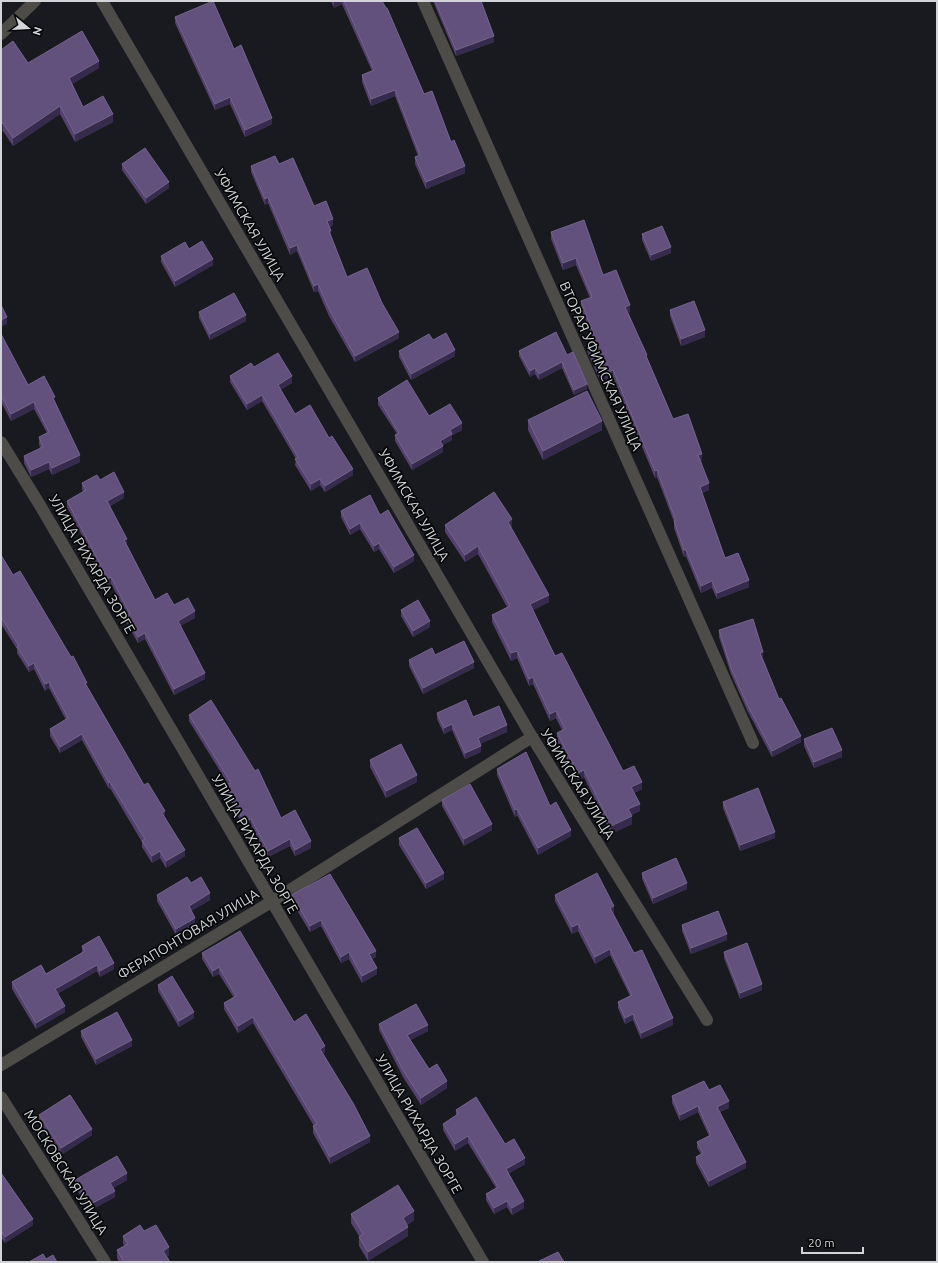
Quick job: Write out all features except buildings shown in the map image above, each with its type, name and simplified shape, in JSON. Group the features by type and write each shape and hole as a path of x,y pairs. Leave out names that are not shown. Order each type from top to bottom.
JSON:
{"street":[{"path":"1,34 35,1"},
{"name":"УФИМСКАЯ УЛИЦА","path":"102,1 532,737 707,1020"},
{"name":"ВТОРАЯ УФИМСКАЯ УЛИЦА","path":"422,1 753,743"},
{"name":"УЛИЦА РИХАРДА ЗОРГЕ","path":"1,442 49,520 270,902 482,1262"},
{"name":"ФЕРАПОНТОВАЯ УЛИЦА","path":"1,1065 270,902 532,737"},
{"name":"МОСКОВСКАЯ УЛИЦА","path":"1,1097 105,1262"}]}
